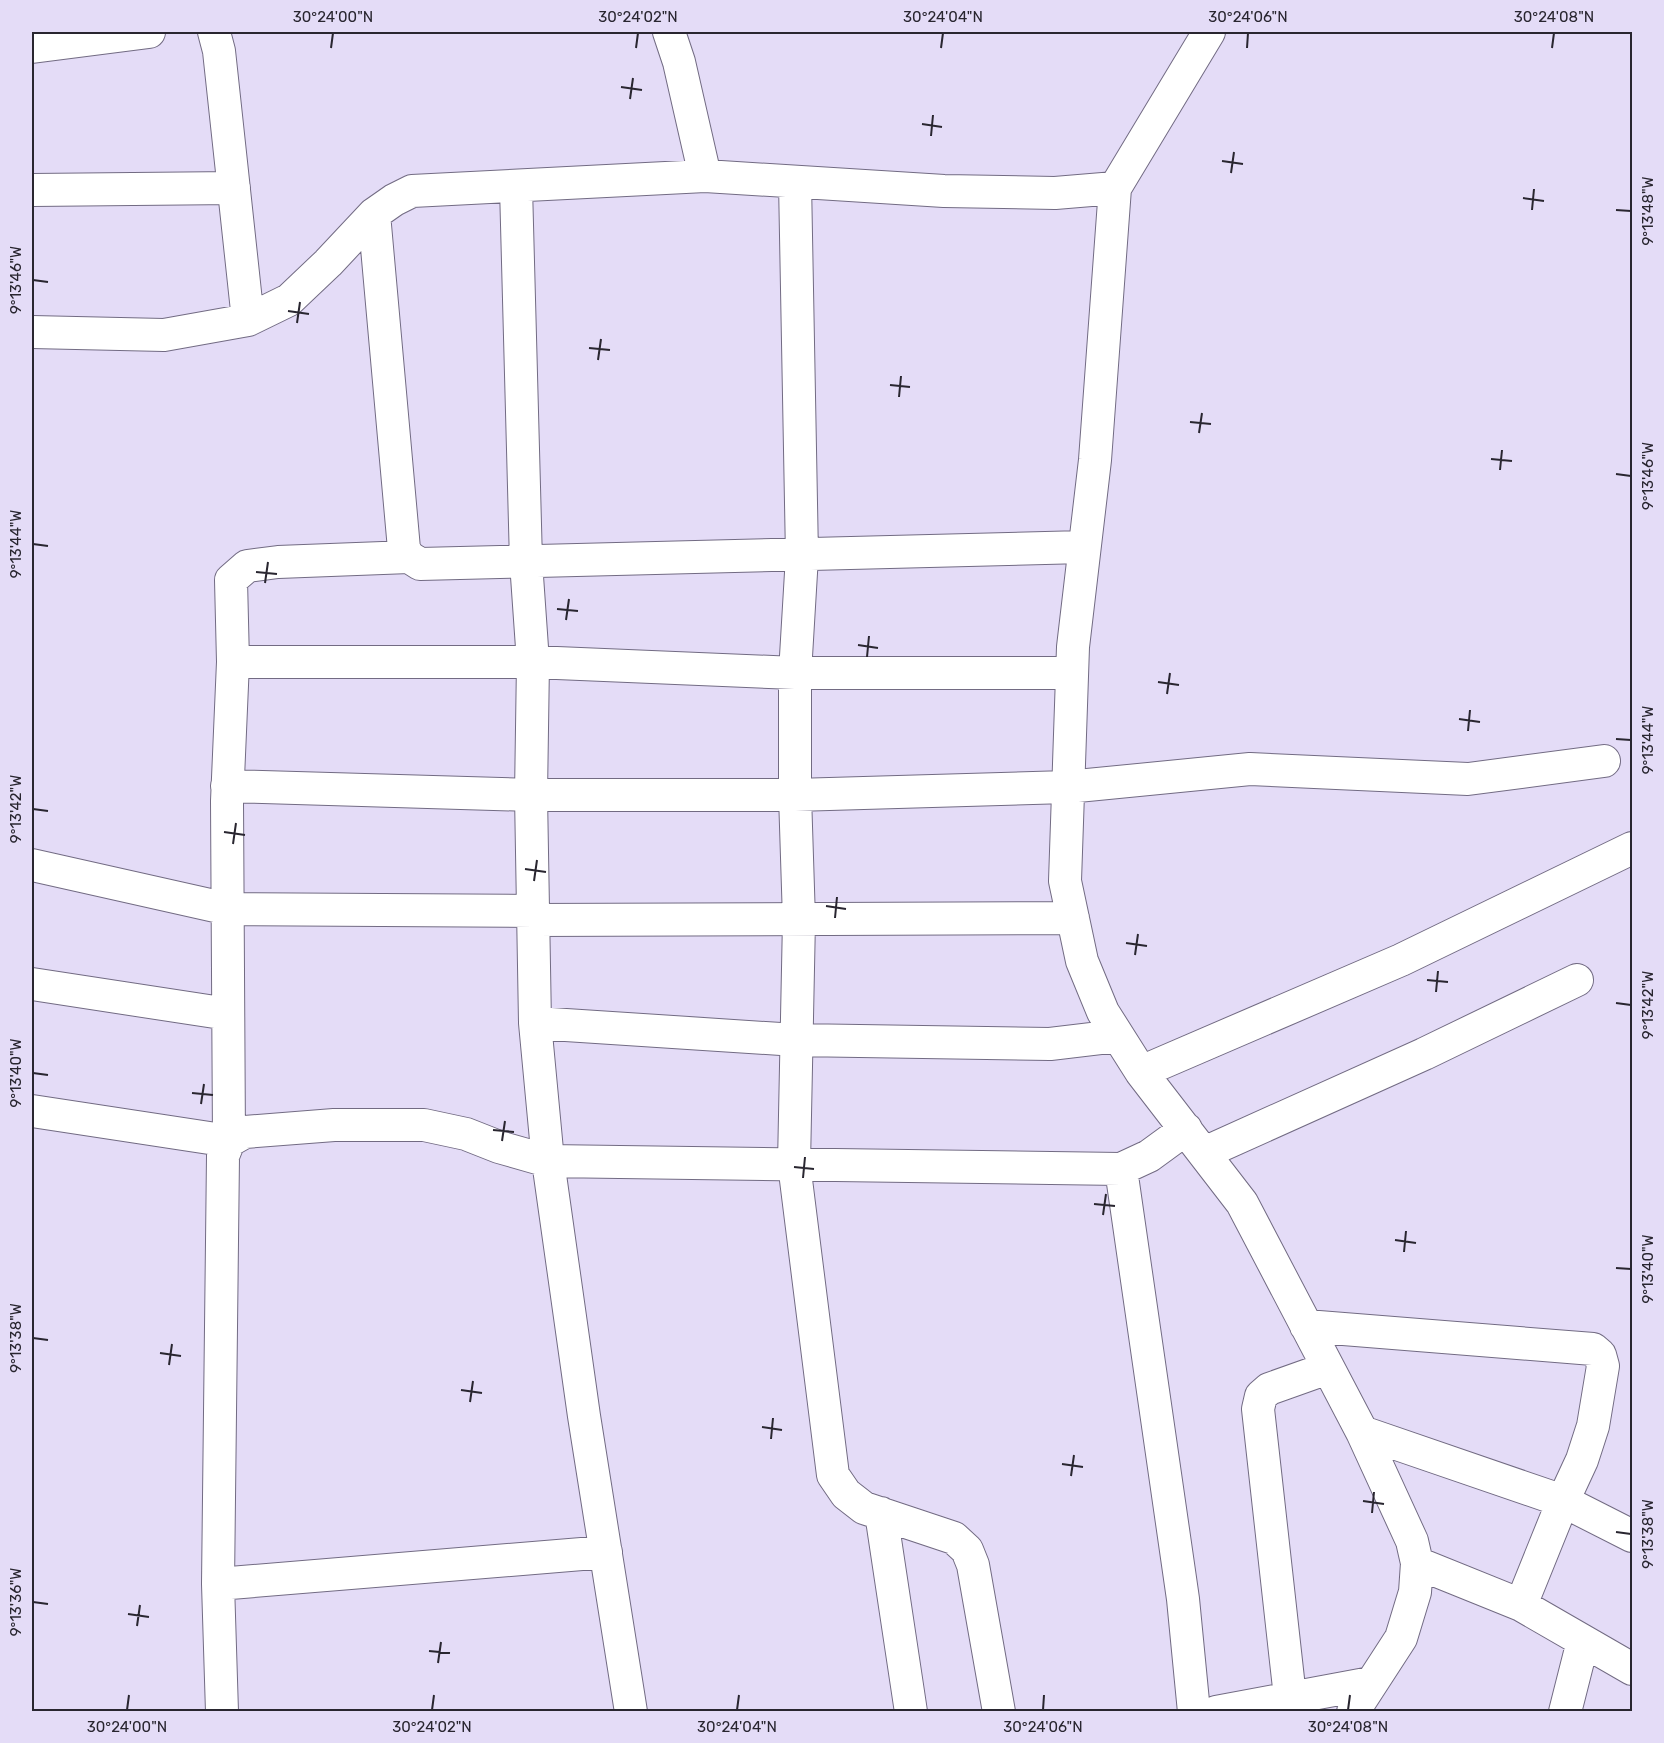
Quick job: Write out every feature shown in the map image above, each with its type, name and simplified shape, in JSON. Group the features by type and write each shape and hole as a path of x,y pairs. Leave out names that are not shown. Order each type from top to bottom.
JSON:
{"street":[{"path":"32,47 149,32"},
{"path":"214,32 219,51 248,320"},
{"path":"669,32 679,62 705,176"},
{"path":"1209,32 1115,188 1095,460 1073,647 1065,881 1082,961 1103,1012 1142,1072 1242,1203 1362,1432 1412,1541 1417,1563 1415,1592 1401,1638 1353,1712"},
{"path":"32,332 164,334 248,320 289,300 374,214 412,191 705,176 955,192 1055,193 1115,188"},
{"path":"795,182 802,556 795,673 795,795 799,920 794,1164 833,1475 846,1494 864,1508 954,1538 967,1550 973,1565 999,1712"},
{"path":"516,187 526,562 533,662 531,795 536,1023 548,1161 584,1416 632,1712"},
{"path":"32,190 234,188"},
{"path":"374,214 404,549 409,557 420,564 1084,547"},
{"path":"222,1712 218,1584 223,1156 229,1141 227,786 233,662 231,580 247,566 278,562 409,557"},
{"path":"233,662 533,662 795,673 1072,673"},
{"path":"227,786 531,795 795,795 1067,787 1250,769 1468,779 1604,761"},
{"path":"1142,1072 1401,960 1632,848"},
{"path":"32,865 228,909 799,920 1073,918"},
{"path":"32,1111 229,1141 245,1132 334,1125 424,1125 466,1134 499,1147 548,1161 1121,1169 1149,1156 1195,1141 1424,1054 1577,980"},
{"path":"32,984 228,1014"},
{"path":"536,1023 796,1040 1050,1044 1117,1036"},
{"path":"1121,1169 1183,1599 1194,1712"},
{"path":"1306,1326 1593,1349 1600,1355 1604,1366 1593,1426 1582,1460 1521,1605"},
{"path":"1290,1697 1258,1409 1262,1396 1269,1389 1328,1368"},
{"path":"1362,1432 1563,1501 1632,1536"},
{"path":"881,1514 911,1712"},
{"path":"218,1584 606,1552"},
{"path":"1417,1563 1521,1605 1632,1669"},
{"path":"1564,1712 1584,1641"},
{"path":"1216,1712 1371,1683"}]}
